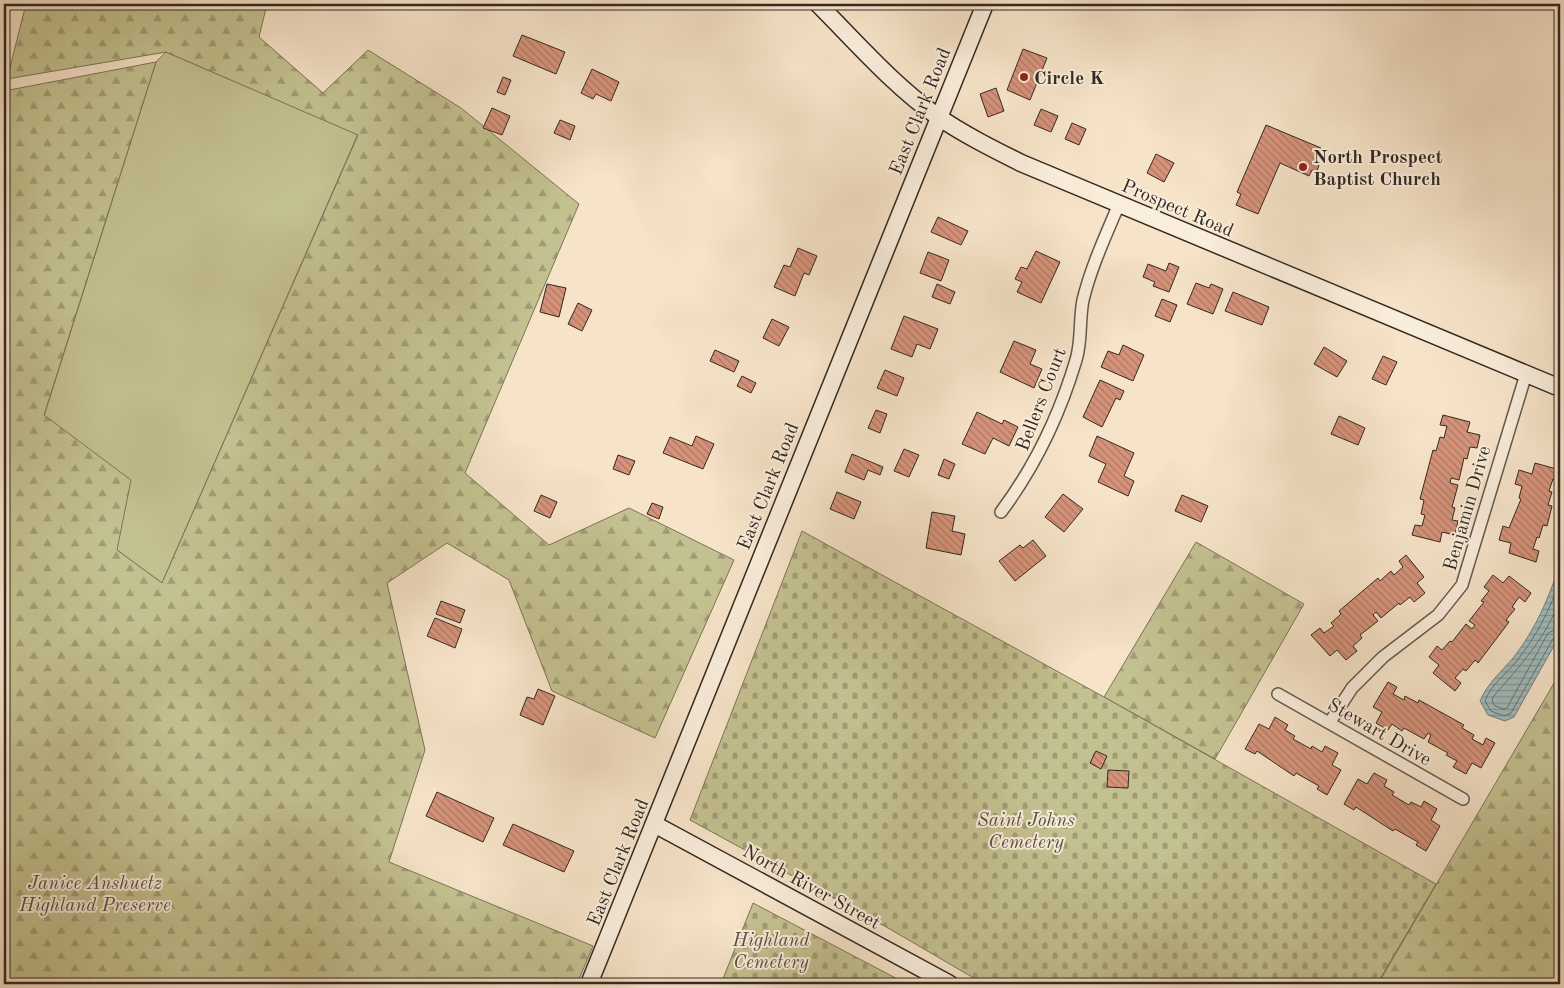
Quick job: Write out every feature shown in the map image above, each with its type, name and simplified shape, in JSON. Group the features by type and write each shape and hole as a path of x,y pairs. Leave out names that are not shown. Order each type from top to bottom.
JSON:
{"main road":[{"name":"Prospect Road","path":"818,4 909,94 938,117 1021,163 1560,388"},
{"name":"East Clark Road","path":"589,984 985,4"},
{"name":"North River Street","path":"654,824 950,984"}],"street":[{"name":"Bellers Court","path":"1001,512 1026,478 1043,448 1077,359 1083,301 1104,238 1119,204"},
{"name":"Benjamin Drive","path":"1330,722 1352,688 1383,657 1438,615 1462,585 1526,374"},
{"name":"Stewart Drive","path":"1278,694 1463,799"}],"green space":[{"name":"Janice Anshuetz Highland Preserve","path":"26,4 267,4 259,37 323,93 368,50 461,108 579,204 465,473 549,545 629,508 734,560 655,738 552,691 509,580 447,543 387,583 425,750 389,862 593,946 577,984 4,984 4,91 156,62 44,415 131,480 117,550 162,583 358,135 166,52 7,79"},
{"path":"166,52 358,134 162,583 117,550 44,416 156,62"},
{"name":"Saint Johns Cemetery","path":"802,531 1104,697 1436,884 1377,984 984,984 888,928 690,820"},
{"path":"1196,542 1304,604 1215,759 1104,697"},
{"path":"1560,673 1560,984 1378,984"},
{"name":"Highland Cemetery","path":"753,903 907,984 721,984"}],"water":[{"path":"1560,565 1560,635 1514,717 1505,721 1488,715 1480,701 1486,689 1513,658 1529,635 1546,602"}],"building":[{"path":"522,35 565,52 556,74 513,56"},
{"path":"1023,49 1047,58 1030,100 1007,90"},
{"path":"592,69 619,82 611,101 596,94 593,99 581,93"},
{"path":"503,77 511,80 505,95 497,92"},
{"path":"996,88 1004,111 988,117 980,94"},
{"path":"492,108 510,116 502,135 483,128"},
{"path":"1041,109 1058,116 1051,132 1034,125"},
{"path":"560,120 575,126 570,140 554,133"},
{"path":"1072,123 1086,129 1079,145 1065,139"},
{"name":"North Prospect Baptist Church","path":"1266,125 1321,148 1316,161 1320,162 1317,171 1312,170 1309,176 1280,163 1258,214 1236,205 1241,194 1237,192"},
{"path":"1156,154 1174,163 1164,182 1147,173"},
{"path":"938,217 968,231 961,245 931,232"},
{"path":"798,248 817,256 809,275 804,273 795,296 774,287 784,265 790,267"},
{"path":"1036,251 1060,262 1041,303 1017,292 1022,282 1015,279 1021,267 1027,269"},
{"path":"928,252 949,260 941,281 920,273"},
{"path":"1169,263 1179,267 1169,292 1153,286 1155,282 1143,277 1148,264 1166,271"},
{"path":"1196,283 1209,288 1211,284 1223,289 1213,314 1187,304"},
{"path":"547,284 566,288 559,317 540,312"},
{"path":"937,284 955,292 950,304 932,297"},
{"path":"1233,292 1269,307 1262,325 1225,311"},
{"path":"1162,299 1177,305 1170,322 1155,316"},
{"path":"578,303 592,310 582,331 568,324"},
{"path":"904,316 938,329 930,349 917,344 912,357 891,349"},
{"path":"772,319 789,327 779,346 763,338"},
{"path":"1014,341 1036,350 1030,364 1042,369 1034,388 1000,372"},
{"path":"1123,345 1144,355 1133,381 1101,367 1108,351 1119,355"},
{"path":"1324,347 1347,361 1337,377 1314,364"},
{"path":"715,350 739,361 734,372 710,361"},
{"path":"1383,356 1397,362 1386,385 1372,379"},
{"path":"885,370 904,378 897,396 877,388"},
{"path":"742,376 756,383 751,393 737,386"},
{"path":"1100,380 1124,391 1120,400 1116,398 1102,427 1083,417"},
{"path":"876,410 887,414 880,433 868,428"},
{"path":"977,412 1002,424 1004,420 1018,427 1009,446 993,438 985,454 962,444"},
{"path":"1443,415 1470,422 1467,432 1480,435 1477,448 1470,447 1467,459 1464,458 1459,480 1451,478 1450,483 1458,485 1452,507 1455,508 1452,520 1458,521 1455,535 1442,532 1440,542 1412,535 1415,525 1422,526 1425,515 1421,514 1424,500 1420,499 1433,450 1436,451 1440,437 1444,438 1447,426 1440,425"},
{"path":"1339,416 1365,428 1358,445 1331,434"},
{"path":"696,436 714,444 703,469 663,453 670,437 692,446"},
{"path":"1097,436 1134,453 1124,476 1134,481 1128,496 1098,482 1106,464 1089,456"},
{"path":"904,449 919,455 909,477 894,471"},
{"path":"852,454 883,467 880,475 868,470 864,480 845,472"},
{"path":"618,455 635,461 629,475 613,469"},
{"path":"944,459 955,464 949,479 938,475"},
{"path":"1535,463 1560,470 1560,481 1553,479 1549,491 1552,492 1548,505 1552,506 1547,526 1543,525 1533,549 1539,551 1536,562 1509,553 1511,543 1499,540 1503,526 1509,528 1521,499 1519,498 1522,486 1515,484 1519,470 1532,474"},
{"path":"837,492 861,502 854,519 830,509"},
{"path":"1063,494 1083,509 1064,532 1045,517"},
{"path":"541,495 557,502 550,518 534,511"},
{"path":"1182,495 1208,506 1201,522 1175,511"},
{"path":"652,503 663,507 659,519 647,514"},
{"path":"932,512 955,516 952,531 965,534 961,555 926,548"},
{"path":"1033,540 1046,556 1015,581 999,561 1020,545 1023,548"},
{"path":"1406,555 1424,577 1417,583 1425,593 1414,602 1410,597 1400,605 1399,603 1381,618 1376,612 1373,615 1378,621 1360,635 1362,638 1353,646 1357,651 1346,660 1337,650 1330,656 1311,635 1320,628 1324,633 1334,626 1331,623 1341,614 1339,611 1378,578 1380,581 1391,571 1394,575 1403,567 1399,561"},
{"path":"1493,575 1503,583 1509,576 1531,593 1525,602 1519,597 1512,607 1515,609 1506,620 1509,622 1478,663 1475,660 1466,671 1463,669 1455,678 1461,683 1455,691 1433,673 1439,665 1429,657 1437,646 1442,650 1450,641 1452,642 1466,624 1472,629 1475,625 1469,621 1484,602 1481,601 1489,591 1484,587"},
{"path":"441,601 465,610 460,623 436,614"},
{"path":"435,618 462,629 455,648 427,636"},
{"path":"1388,682 1397,687 1393,694 1404,700 1405,696 1418,703 1419,700 1464,725 1462,728 1474,735 1472,739 1483,745 1486,738 1495,743 1481,768 1472,763 1466,774 1453,767 1457,761 1446,755 1448,753 1428,742 1431,735 1428,733 1424,739 1404,728 1402,731 1392,724 1388,730 1376,723 1382,712 1373,707"},
{"path":"538,689 555,696 543,725 520,715 527,697 534,699"},
{"path":"1275,717 1288,725 1285,730 1295,736 1293,739 1311,749 1312,746 1322,752 1325,746 1338,753 1332,765 1341,770 1327,795 1317,789 1319,786 1296,773 1294,776 1257,751 1255,754 1245,749 1259,724 1269,729"},
{"path":"1096,751 1107,756 1101,769 1090,763"},
{"path":"1108,770 1129,771 1128,788 1107,787"},
{"path":"1374,773 1387,780 1384,786 1394,792 1392,795 1409,805 1411,802 1421,807 1424,801 1437,809 1431,820 1440,826 1426,851 1416,845 1418,842 1395,829 1393,831 1356,807 1354,810 1344,804 1358,779 1367,784"},
{"path":"437,792 494,818 483,842 426,816"},
{"path":"513,824 574,851 564,872 503,845"}],"place":[{"name":"Circle K","path":"1024,77"},
{"name":"North Prospect Baptist Church","path":"1303,167"}]}
